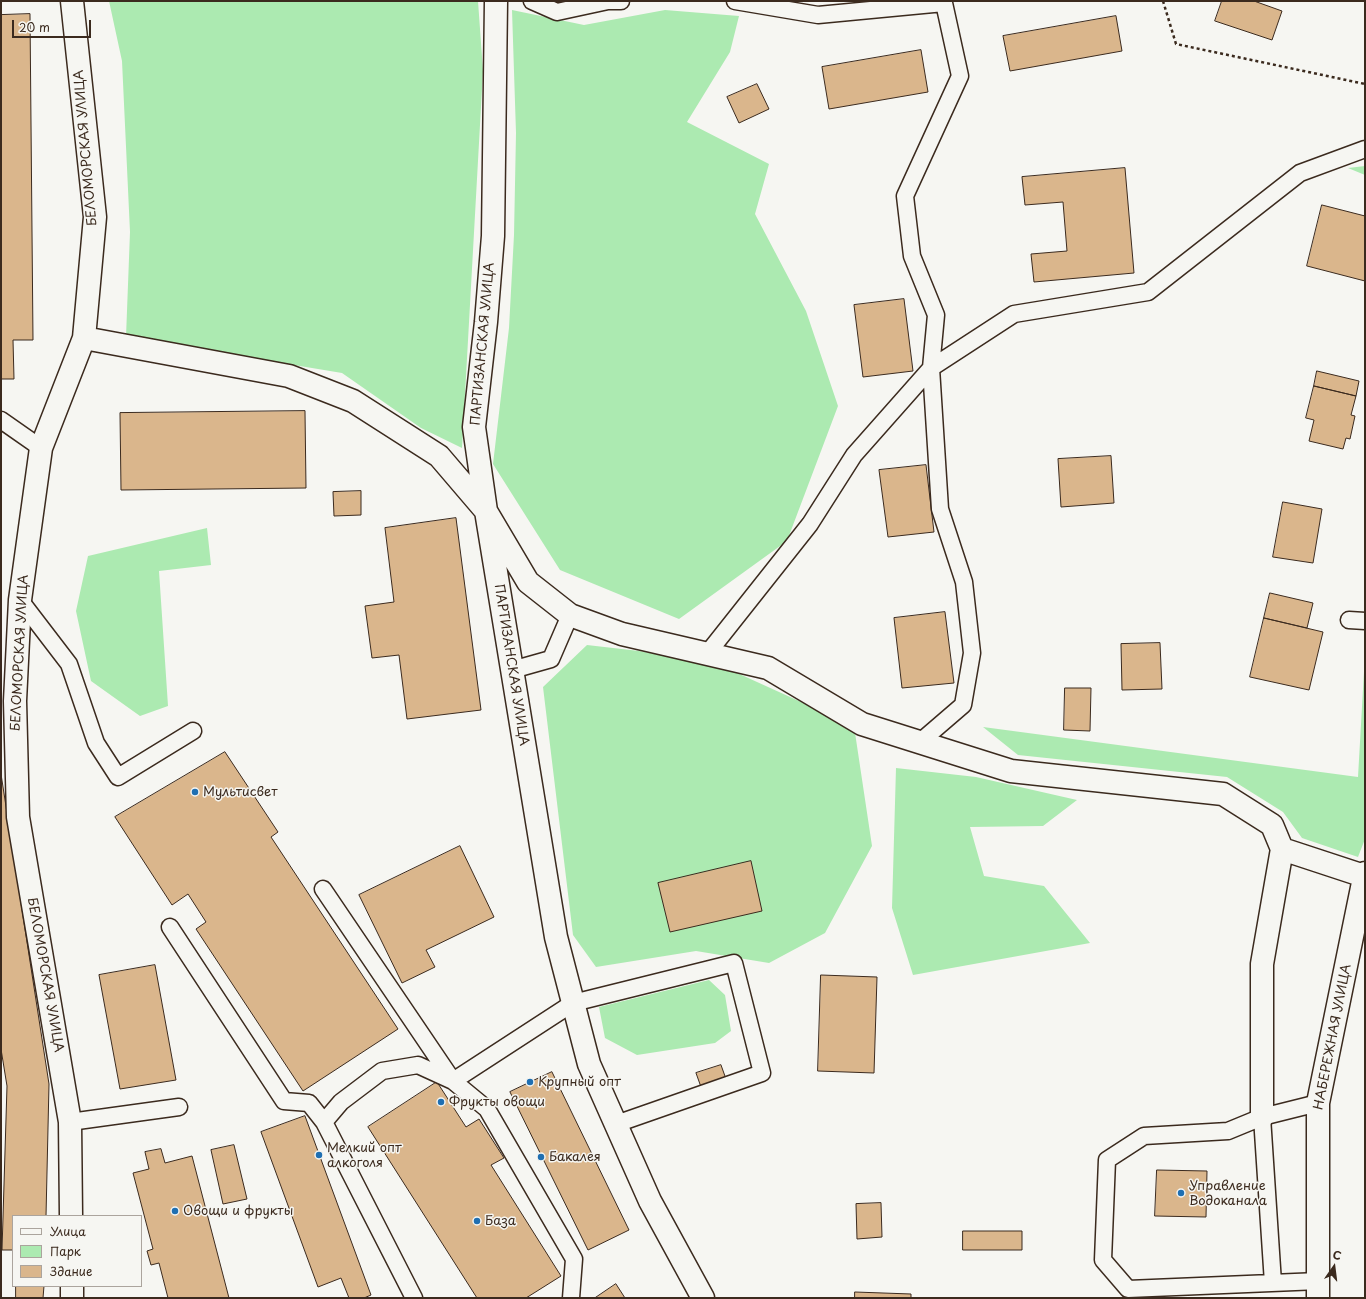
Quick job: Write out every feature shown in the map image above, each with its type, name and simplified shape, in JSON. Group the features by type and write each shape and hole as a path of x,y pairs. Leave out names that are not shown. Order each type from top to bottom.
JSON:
{"street":[{"name":"БЕЛОМОРСКАЯ УЛИЦА","path":"71,1215 70,1122 18,817 15,701 20,600 41,448 84,338 95,217 72,1"},
{"name":"ПАРТИЗАНСКАЯ УЛИЦА","path":"496,1 493,236 486,322 474,427 486,511 556,937 589,1064 650,1201 703,1298"},
{"path":"84,338 289,376 353,402 439,456 486,511 528,582 570,615 622,634 768,668 862,724 1012,771 1223,794 1272,825 1282,849 1262,964 1262,1117"},
{"path":"1282,849 1365,876"},
{"name":"НАБЕРЕЖНАЯ УЛИЦА","path":"1318,1289 1318,1103 1365,876"},
{"path":"72,1287 72,1298"}],"lane":[{"path":"532,1 557,12 608,2 621,1"},
{"path":"734,1 818,15 949,2 960,76 905,196 912,256 936,315 931,368 940,509 964,582 972,653 963,704 920,742"},
{"path":"818,15 826,1"},
{"path":"707,654 810,524 854,455 931,368 1014,314 1148,292 1300,172 1365,149"},
{"path":"1,420 41,448"},
{"path":"20,600 69,664 96,743 118,777 193,731"},
{"path":"512,670 551,659 570,615"},
{"path":"1349,620 1365,621"},
{"path":"323,889 453,1080 487,1110 574,1259 571,1298"},
{"path":"170,927 284,1101 309,1103 324,1122 414,1298"},
{"path":"453,1080 573,1003 734,963 762,1073 616,1124"},
{"path":"324,1122 341,1102 382,1071 418,1065 453,1080"},
{"path":"1318,1103 1262,1117 1228,1130 1144,1136 1107,1160 1103,1260 1128,1289 1273,1283 1318,1289"},
{"path":"70,1122 179,1107"},
{"path":"1262,1117 1273,1283"}],"path":[{"path":"1163,1 1176,44 1365,84"}],"green space":[{"path":"109,1 478,1 483,71 462,448 421,428 342,373 126,337 130,232 122,61"},
{"path":"512,10 584,25 665,10 739,16 730,52 687,122 769,164 755,214 806,311 838,406 787,541 679,619 560,570 493,464 509,328 514,235 516,133"},
{"path":"1365,166 1365,175 1348,168"},
{"path":"207,528 211,565 159,571 168,706 140,716 91,681 76,611 88,556"},
{"path":"587,645 639,651 724,667 854,726 872,846 825,933 769,963 696,951 596,967 573,935 543,687"},
{"path":"1365,654 1365,839 1358,857 1302,838 1283,812 1227,777 1018,755 983,727 1358,777"},
{"path":"896,768 976,777 1077,800 1043,826 970,827 984,876 1044,886 1090,943 913,975 892,908"},
{"path":"709,980 725,995 731,1031 715,1043 637,1055 605,1038 599,1007"}],"building":[{"path":"1222,1 1254,1 1282,11 1272,40 1215,21"},
{"path":"30,14 33,340 13,340 14,379 1,379 1,15"},
{"path":"1116,16 1122,51 1010,71 1003,36"},
{"path":"921,50 928,92 829,109 822,67"},
{"path":"757,84 769,109 739,123 727,97"},
{"path":"1125,168 1134,273 1034,282 1031,254 1067,251 1063,202 1025,205 1022,177"},
{"path":"1322,205 1365,216 1365,281 1307,266"},
{"path":"904,299 913,371 863,377 854,305"},
{"path":"1317,371 1359,381 1356,396 1314,386"},
{"path":"1314,386 1356,396 1351,415 1355,416 1350,439 1346,438 1343,449 1309,441 1314,420 1306,418"},
{"path":"305,411 306,488 121,490 120,413"},
{"path":"1111,456 1114,503 1061,507 1058,459"},
{"path":"926,465 934,532 888,537 879,470"},
{"path":"361,491 361,515 334,516 333,492"},
{"path":"1283,502 1322,509 1313,563 1273,557"},
{"path":"456,518 481,710 407,719 399,655 372,658 365,606 394,602 385,528"},
{"path":"1270,593 1313,603 1307,628 1264,618"},
{"path":"945,612 954,683 902,688 894,618"},
{"path":"1264,618 1323,632 1309,690 1250,677"},
{"path":"1160,643 1162,689 1122,690 1121,644"},
{"path":"1065,688 1091,688 1090,731 1064,730"},
{"path":"225,752 278,832 271,837 398,1029 303,1091 196,929 206,922 188,894 172,905 115,817"},
{"path":"1,774 49,1084 46,1215 12,1215 12,1250 2,1250 7,1086 1,1049"},
{"path":"460,846 494,917 426,950 435,967 402,983 359,895"},
{"path":"751,861 762,911 670,932 658,883"},
{"path":"155,965 176,1080 120,1089 99,975"},
{"path":"821,975 877,977 874,1073 818,1071"},
{"path":"721,1065 726,1079 701,1087 696,1073"},
{"path":"552,1072 629,1230 588,1250 510,1092"},
{"name":"База","path":"437,1082 466,1127 479,1119 504,1158 491,1165 561,1276 526,1298 477,1298 368,1127"},
{"path":"305,1116 371,1295 364,1298 349,1298 341,1278 318,1287 261,1132"},
{"path":"234,1145 247,1199 223,1204 211,1150"},
{"name":"Овощи и фрукты","path":"161,1149 165,1163 192,1156 229,1298 168,1298 159,1263 151,1265 147,1251 153,1249 133,1173 149,1169 145,1152"},
{"name":"Управление Водоканала","path":"1157,1170 1207,1171 1206,1217 1155,1216"},
{"path":"881,1203 882,1237 857,1239 856,1204"},
{"path":"963,1231 1022,1231 1022,1250 963,1250"},
{"path":"616,1284 625,1298 595,1298"},
{"path":"16,1287 44,1287 43,1298 16,1298"},
{"path":"855,1292 911,1294 911,1298 855,1298"}],"place":[{"name":"Мультисвет","path":"195,792"},
{"name":"Крупный опт","path":"530,1082"},
{"name":"Фрукты овощи","path":"441,1102"},
{"name":"Мелкий опт алкоголя","path":"319,1155"},
{"name":"Бакалея","path":"541,1157"},
{"name":"Управление Водоканала","path":"1181,1193"},
{"name":"Овощи и фрукты","path":"175,1211"},
{"name":"База","path":"477,1221"}]}
